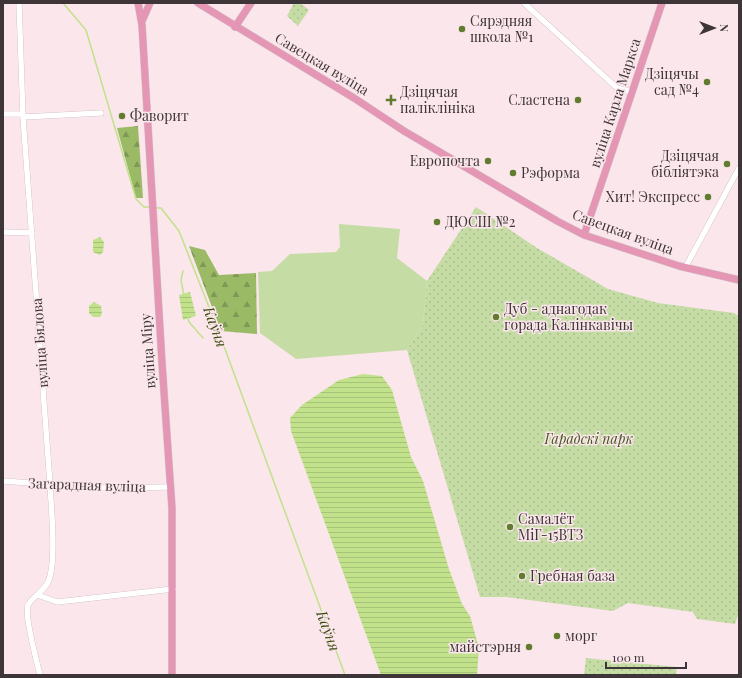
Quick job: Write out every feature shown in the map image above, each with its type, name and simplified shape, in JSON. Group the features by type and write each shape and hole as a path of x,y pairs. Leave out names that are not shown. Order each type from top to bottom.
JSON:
{"main road":[{"name":"вуліца Міру","path":"138,3 142,25 171,487 173,589 172,675"},
{"name":"вуліца Міру","path":"142,25 146,9 150,3"},
{"name":"Савецкая вуліца","path":"198,3 235,27 354,98 404,131 557,221 584,234 685,268 739,280"},
{"path":"235,27 250,3"},
{"name":"вуліца Карла Маркса","path":"584,234 662,3"}],"street":[{"name":"вуліца Бялова","path":"19,3 23,115 53,540 51,573 48,583 28,605 28,616 40,675"},
{"path":"524,3 617,88 632,92"},
{"path":"3,114 23,115 101,113"},
{"path":"685,268 739,168"},
{"path":"3,232 32,233"},
{"name":"Загарадная вуліца","path":"3,481 101,488 171,487"},
{"path":"38,595 57,602 173,589"}],"green space":[{"path":"294,3 300,3 309,10 298,26 287,16"},
{"path":"138,126 143,198 136,198 117,128"},
{"name":"Гарадскі парк","path":"476,207 537,248 608,289 658,303 734,313 739,316 739,612 735,624 697,619 693,612 628,603 613,611 507,597 480,597 407,350 423,324 427,281"},
{"path":"339,224 400,229 397,258 427,281 423,324 407,350 296,359 260,333 258,272 272,271 290,254 336,252 340,247"},
{"path":"189,246 205,250 219,275 256,273 257,334 221,331"},
{"path":"586,658 677,667 676,675 584,675"}],"shaded area":[{"path":"100,237 104,242 103,252 100,255 93,252 93,240"},
{"path":"190,292 196,316 183,320 179,295"},
{"path":"94,302 101,306 102,314 100,317 93,317 89,313 89,306"},
{"path":"363,374 382,376 392,390 411,457 423,481 449,569 462,604 470,616 479,648 477,675 381,675 291,431 290,418 302,405 339,380"}],"waterway":[{"name":"Каўня","path":"63,3 86,30 136,199 144,207 150,207"},
{"name":"Каўня","path":"156,208 161,208 179,231 218,330 345,675"},
{"path":"183,271 181,280 184,296"},
{"path":"188,317 189,322 203,338"}],"place":[{"name":"Сярэдняя школа №1","path":"462,29"},
{"name":"Дзіцячы сад №4","path":"707,82"},
{"name":"Дзіцячая паліклініка","path":"391,100"},
{"name":"Сластена","path":"578,100"},
{"name":"Фаворит","path":"122,116"},
{"name":"Европочта","path":"488,161"},
{"name":"Дзіцячая бібліятэка","path":"727,164"},
{"name":"Рэформа","path":"513,173"},
{"name":"Хит! Экспресс","path":"708,197"},
{"name":"ДЮСШ №2","path":"437,222"},
{"name":"Дуб - аднагодак горада Калінкавічы","path":"496,317"},
{"name":"Самалёт МіГ-15ВТЗ","path":"510,527"},
{"name":"Гребная база","path":"522,576"},
{"name":"морг","path":"557,636"},
{"name":"майстэрня","path":"529,647"}]}
